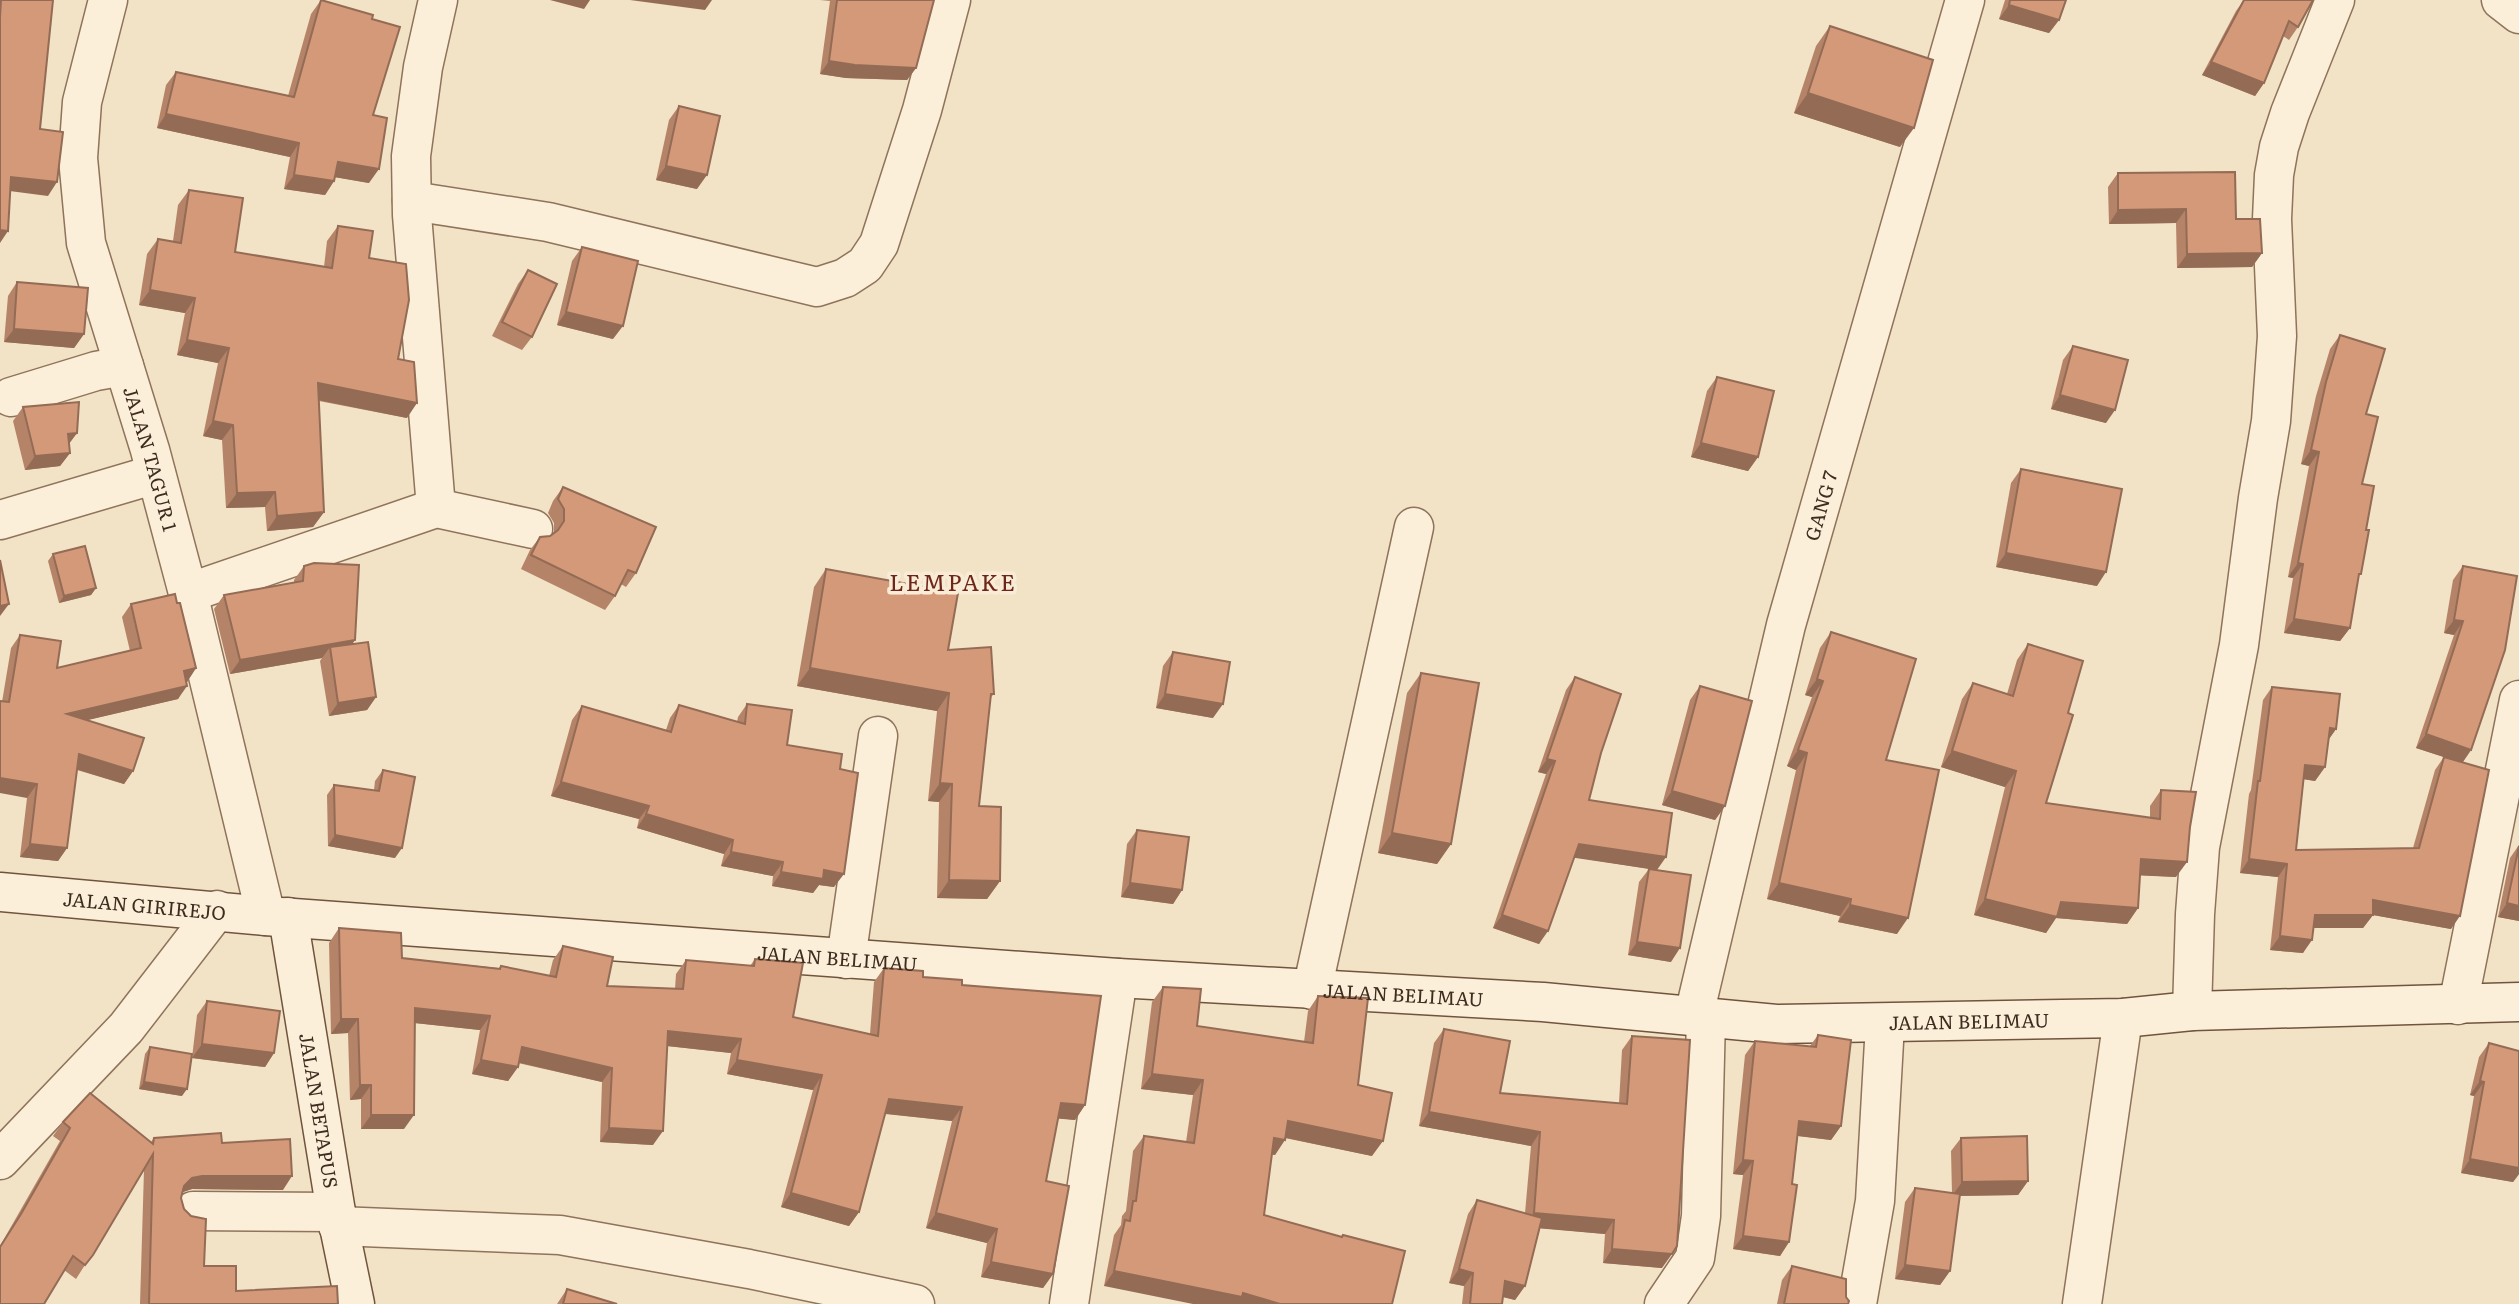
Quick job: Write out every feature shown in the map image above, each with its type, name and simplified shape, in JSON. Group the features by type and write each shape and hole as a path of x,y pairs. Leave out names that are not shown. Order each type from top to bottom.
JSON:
{"street":[{"name":"JALAN TAGUR 1","path":"108,0 82,103 78,158 86,243 156,474 277,916"},
{"path":"436,508 412,201 411,156 423,67 438,0"},
{"path":"412,201 548,222 817,287 845,278 864,265 879,244 922,110 950,0"},
{"name":"GANG 7","path":"1664,1304 1695,1258 1701,1216 1700,1016 1786,625 1965,0"},
{"path":"2192,1011 2194,914 2200,848 2239,645 2271,421 2277,336 2272,219 2274,175 2278,147 2335,0"},
{"path":"2501,0 2519,14"},
{"path":"11,397 96,371 124,366"},
{"path":"0,520 156,474"},
{"path":"188,593 436,508 533,529"},
{"path":"1312,990 1414,527"},
{"path":"2458,1005 2519,700"},
{"path":"846,958 878,736"},
{"name":"JALAN GIRIREJO","path":"0,892 277,916"},
{"path":"0,1160 126,1028 217,911"},
{"name":"JALAN BELIMAU","path":"277,916 1118,978 1543,1002 1776,1024 2123,1018 2192,1011 2519,1002"},
{"name":"JALAN BETAPUS","path":"277,916 355,1304"},
{"path":"1069,1304 1118,978"},
{"path":"2082,1304 2123,1018"},
{"path":"1857,1304 1875,1201 1885,1024"},
{"path":"193,1211 560,1235 749,1269 915,1304"}],"building":[{"path":"1,0 53,0 40,129 63,132 57,182 11,177 8,231 0,230"},
{"path":"321,0 373,15 372,19 400,27 373,115 387,118 379,169 338,162 334,181 294,175 299,143 166,114 176,72 294,97"},
{"path":"837,0 934,0 916,68 829,61"},
{"path":"2010,0 2066,0 2059,20 2009,5"},
{"path":"2244,0 2313,0 2298,27 2289,21 2264,83 2211,62"},
{"path":"1830,26 1933,60 1914,128 1808,93"},
{"path":"679,106 720,116 707,175 666,166"},
{"path":"2235,172 2236,219 2260,219 2262,253 2187,254 2186,209 2118,210 2118,173"},
{"path":"189,190 243,198 235,252 332,268 338,226 373,231 369,258 406,264 409,300 398,359 414,362 417,403 318,383 324,512 277,516 275,492 237,493 233,425 213,421 229,348 187,340 195,298 150,290 158,239 181,243"},
{"path":"582,247 638,261 623,326 566,312"},
{"path":"528,270 557,284 532,337 502,322"},
{"path":"17,282 88,288 84,334 14,329"},
{"path":"2340,335 2385,349 2366,414 2378,417 2362,484 2374,486 2366,530 2369,530 2350,628 2294,619 2303,564 2298,563 2319,452 2311,450"},
{"path":"2073,346 2128,360 2115,410 2060,395"},
{"path":"1717,377 1774,391 1758,457 1701,443"},
{"path":"79,402 77,433 68,434 70,453 35,456 23,407"},
{"path":"2021,469 2122,489 2106,572 2006,553"},
{"path":"563,487 656,527 636,573 628,570 615,596 531,555 540,537 550,536 564,521 564,509 558,499"},
{"path":"85,546 96,588 64,596 53,554"},
{"path":"0,560 9,604 0,606"},
{"path":"314,563 359,565 355,640 240,660 224,595 303,581 304,566"},
{"path":"2463,566 2517,576 2505,650 2471,750 2426,734 2463,621 2454,620"},
{"path":"826,569 958,593 948,650 991,647 994,694 991,694 979,806 1001,807 1000,881 949,880 952,784 940,783 949,693 810,668"},
{"path":"175,594 177,603 180,603 196,668 184,671 187,686 67,714 144,738 133,771 79,754 67,848 30,844 37,784 0,778 0,701 9,702 20,635 61,641 57,668 141,648 131,604"},
{"path":"1831,632 1916,659 1886,760 1939,770 1908,918 1850,905 1851,899 1779,883 1807,753 1798,750 1823,681 1817,679"},
{"path":"368,642 376,697 338,703 330,647"},
{"path":"2028,644 2083,661 2068,713 2073,715 2046,803 2160,819 2161,790 2196,792 2187,862 2141,859 2138,908 2061,902 2057,917 1985,899 2016,771 1952,751 1973,683 2013,696"},
{"path":"1173,652 1230,662 1223,704 1165,694"},
{"path":"1421,673 1479,683 1451,844 1392,833"},
{"path":"1575,677 1621,694 1589,800 1672,813 1666,857 1579,844 1548,931 1502,915 1555,761 1547,759"},
{"path":"1700,686 1752,701 1725,806 1672,791"},
{"path":"2272,687 2340,694 2336,729 2330,728 2325,767 2305,765 2296,850 2419,848 2444,757 2489,770 2460,916 2373,900 2373,915 2315,915 2312,940 2280,936 2287,864 2249,859"},
{"path":"747,704 792,710 787,745 842,754 840,769 858,773 844,874 824,870 823,879 781,872 783,862 731,852 733,840 646,814 649,806 561,782 582,706 671,732 679,705 745,724"},
{"path":"383,770 415,777 402,848 335,835 334,785 379,791"},
{"path":"1137,830 1189,837 1182,890 1130,883"},
{"path":"2519,846 2519,906 2507,903"},
{"path":"1649,869 1691,875 1680,948 1637,942"},
{"path":"339,928 401,933 402,958 500,969 501,966 556,977 563,946 613,957 607,986 683,989 686,960 754,966 755,959 803,963 793,1017 878,1036 884,968 923,971 923,977 962,980 962,985 1101,996 1085,1105 1061,1103 1046,1181 1069,1186 1053,1274 991,1262 997,1229 936,1213 962,1107 889,1099 859,1212 791,1193 822,1075 737,1060 741,1039 668,1031 663,1131 609,1128 612,1068 522,1047 518,1067 481,1060 490,1016 415,1008 414,1115 371,1115 371,1085 360,1085 358,1019 341,1019"},
{"path":"1163,987 1201,989 1197,1026 1313,1043 1318,996 1368,998 1358,1085 1392,1093 1383,1141 1288,1121 1285,1140 1274,1138 1264,1215 1405,1251 1392,1304 1280,1304 1243,1293 1242,1297 1114,1271 1125,1220 1130,1221 1133,1201 1136,1201 1144,1136 1194,1143 1203,1080 1152,1074"},
{"path":"207,1001 280,1011 274,1053 202,1044"},
{"path":"1444,1029 1510,1041 1500,1093 1627,1104 1632,1036 1690,1040 1677,1246 1672,1254 1612,1249 1614,1220 1534,1213 1540,1132 1429,1112"},
{"path":"1818,1035 1851,1040 1841,1126 1799,1121 1792,1184 1797,1185 1789,1242 1743,1236 1753,1161 1743,1160 1755,1041 1816,1047"},
{"path":"2489,1043 2519,1051 2519,1168 2470,1159 2484,1082 2480,1081"},
{"path":"150,1047 192,1054 187,1089 144,1082"},
{"path":"90,1093 153,1144 154,1138 221,1133 222,1143 290,1139 292,1176 192,1178 184,1186 181,1198 184,1209 191,1216 206,1219 204,1266 236,1266 236,1291 337,1286 338,1304 149,1304 153,1154 85,1265 73,1256 44,1304 0,1304 0,1247 70,1128 63,1122"},
{"path":"2027,1136 2028,1181 1962,1182 1961,1138"},
{"path":"1915,1188 1960,1194 1950,1271 1905,1265"},
{"path":"1477,1200 1542,1218 1525,1286 1505,1281 1502,1304 1470,1304 1473,1273 1459,1269"},
{"path":"1792,1266 1846,1279 1848,1304 1784,1304"},
{"path":"567,1289 617,1304 563,1304"}],"district":[{"name":"LEMPAKE","path":"953,581"}]}
